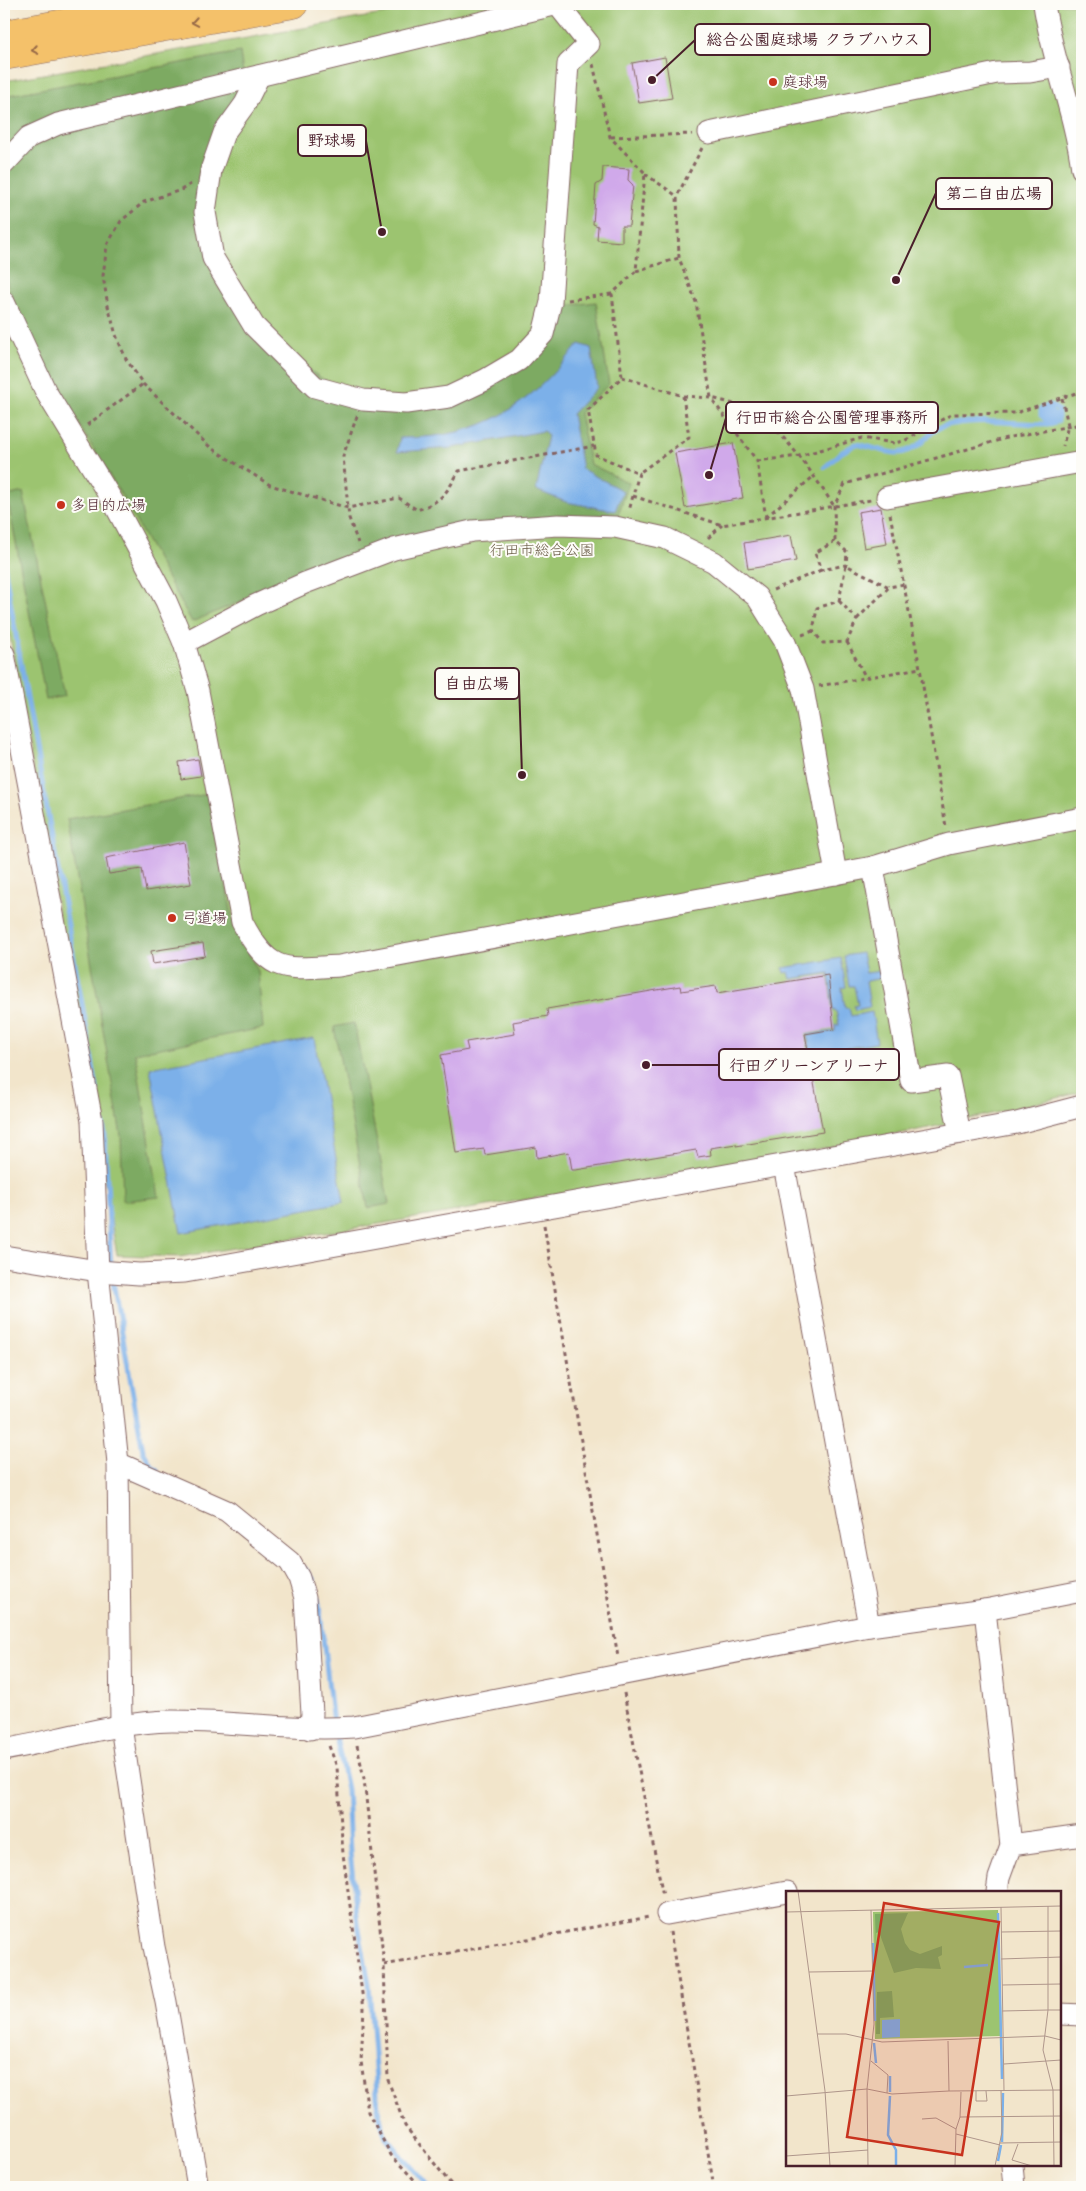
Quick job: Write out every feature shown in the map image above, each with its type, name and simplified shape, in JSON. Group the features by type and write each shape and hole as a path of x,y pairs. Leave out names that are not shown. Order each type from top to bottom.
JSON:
{"highway":[{"path":"4,34 169,4"},
{"path":"4,56 294,4"}],"street":[{"path":"4,164 28,137 58,124 557,4 588,44 568,64 551,302 543,334 519,360 449,397 406,403 363,400 315,387 254,326 213,258 205,212 211,170 224,133 245,104 259,76"},
{"path":"1044,4 1071,111 1082,169"},
{"path":"709,133 997,73 1030,72 1059,67"},
{"path":"4,302 46,392 115,505 166,601 184,643 198,691 242,922 253,942 272,962 292,969 339,966 873,867 949,844 1082,818"},
{"path":"887,497 1082,462"},
{"path":"184,643 256,605 304,583 394,549 472,531 558,524 615,527 665,538 714,562 757,597 784,640 803,689 836,874"},
{"path":"4,654 92,1121 98,1271 118,1463 121,1726 154,1947 166,2002 198,2187"},
{"path":"873,867 911,1081 948,1076 960,1133"},
{"path":"4,1256 98,1271 139,1274 194,1270 1017,1123 1082,1106"},
{"path":"784,1165 869,1626"},
{"path":"118,1463 227,1511 290,1562 299,1578 305,1598 312,1714 317,1729"},
{"path":"4,1750 121,1726 171,1721 317,1729 354,1727 869,1626 985,1610 1082,1591"},
{"path":"985,1610 1011,1845 999,1878 997,1891"},
{"path":"1011,1845 1082,1835"},
{"path":"667,1914 786,1892"},
{"path":"1061,2014 1082,2015"},
{"path":"1012,2166 1014,2187"}],"path":[{"path":"588,44 610,137 645,173 677,196"},
{"path":"610,137 709,133 677,196 679,258 696,302 712,398 757,461 766,518"},
{"path":"211,170 181,190 144,202 122,221 107,245 103,276 114,328 126,359 143,384 211,448 270,485 348,508 399,498 417,510 434,504 445,496 459,472 594,446"},
{"path":"636,271 645,173"},
{"path":"551,302 612,294 636,271 679,258"},
{"path":"612,294 622,377"},
{"path":"622,377 683,396 712,398 741,407 762,418 799,456 834,506"},
{"path":"622,377 588,410 594,446 596,455 639,473"},
{"path":"72,436 143,384"},
{"path":"757,461 799,456 862,438 894,443 904,441 952,414 1016,413 1082,391"},
{"path":"683,396 689,437 639,473 634,496 722,525 887,497"},
{"path":"1059,467 1068,425 1062,398"},
{"path":"356,535 348,508 343,456 363,400"},
{"path":"774,431 787,415"},
{"path":"839,601 847,552 835,541 834,506 845,484 1010,437 1068,425 1082,424"},
{"path":"881,474 920,668 949,844"},
{"path":"766,518 814,476"},
{"path":"821,570 815,553 835,541"},
{"path":"757,597 821,570 846,565 889,587"},
{"path":"847,642 857,619 889,587 904,584"},
{"path":"839,601 857,619"},
{"path":"839,601 817,608 814,631 823,643 847,642"},
{"path":"847,642 866,678"},
{"path":"803,689 920,668"},
{"path":"354,1727 364,1779 384,1965 388,2080 406,2126 453,2187"},
{"path":"317,1729 336,1767 343,1854 364,2008 361,2061 368,2112 391,2155 421,2187"},
{"path":"667,1914 714,2187"}],"green space":[{"name":"行田市総合公園","path":"439,4 1080,4 1082,16 1082,1092 958,1122 783,1157 180,1257 117,1255 4,603 4,81"},
{"path":"240,52 245,87 199,211 249,329 361,405 487,384 557,307 596,302 609,384 580,413 590,464 629,483 617,518 559,515 251,597 192,622 123,498 81,428 51,385 16,308 4,275 4,96"},
{"path":"23,492 65,696 46,700 7,496"},
{"path":"208,794 234,925 258,971 263,1028 135,1053 159,1197 123,1201 121,1136 67,819"},
{"path":"354,1023 389,1204 368,1208 334,1027"}],"water":[{"path":"579,344 591,348 597,387 572,414 582,469 623,491 615,511 566,502 536,490 548,436 544,431 451,448 397,452 400,438 430,437 457,432 480,425 502,415 541,385"},
{"path":"862,953 866,973 882,971 883,978 866,981 870,1007 855,1010 854,1006 858,1005 854,986 849,986 844,956"},
{"path":"841,958 846,987 842,988 845,1008 849,1008 851,1016 872,1012 877,1043 824,1052 825,1059 812,1061 807,1035 835,1031 835,1025 839,1025 836,1011 833,1011 829,973 791,979 789,972 784,973 783,968"},
{"path":"314,1038 344,1202 181,1233 150,1068"}],"building":[{"path":"665,57 672,98 639,103 632,63"},
{"path":"603,167 629,169 628,180 633,185 629,226 622,226 622,242 597,240 598,226 593,224 596,185 602,181"},
{"path":"733,443 743,498 685,508 675,453"},
{"path":"881,508 887,544 864,548 858,512"},
{"path":"791,535 796,561 748,569 744,543"},
{"path":"198,759 201,776 181,779 179,762"},
{"path":"184,842 191,884 146,891 142,869 109,874 106,858"},
{"path":"203,943 205,956 153,964 151,951"},
{"path":"828,975 834,1029 805,1034 823,1132 736,1146 736,1144 710,1148 711,1155 698,1157 696,1150 576,1170 572,1170 569,1152 537,1158 536,1147 485,1155 484,1149 456,1153 441,1055 468,1050 466,1042 515,1034 513,1022 548,1016 547,1009 680,986 681,991 716,986 717,993"}],"waterway":[{"path":"1078,4 1082,25"},
{"path":"825,467 842,452 856,444 890,452 905,452 943,426 970,422 1050,424 1058,421 1058,410 1050,405 1041,409 1041,415 1045,419 1052,420 1054,415 1049,409 1045,411 1047,416 1050,417 1049,414"},
{"path":"4,565 97,1089"},
{"path":"102,1119 105,1136 111,1268"},
{"path":"112,1276 143,1451 152,1467 157,1470"},
{"path":"305,1569 313,1579 319,1604 333,1723"},
{"path":"335,1732 347,1789 350,1852 358,1924 369,1984 378,2110 386,2138 429,2187"}],"place":[{"name":"総合公園庭球場 クラブハウス","path":"652,80"},
{"name":"庭球場","path":"773,82"},
{"name":"野球場","path":"382,232"},
{"name":"第二自由広場","path":"896,280"},
{"name":"行田市総合公園管理事務所","path":"709,475"},
{"name":"多目的広場","path":"61,505"},
{"name":"自由広場","path":"522,775"},
{"name":"弓道場","path":"172,918"},
{"name":"行田グリーンアリーナ","path":"646,1065"}]}
